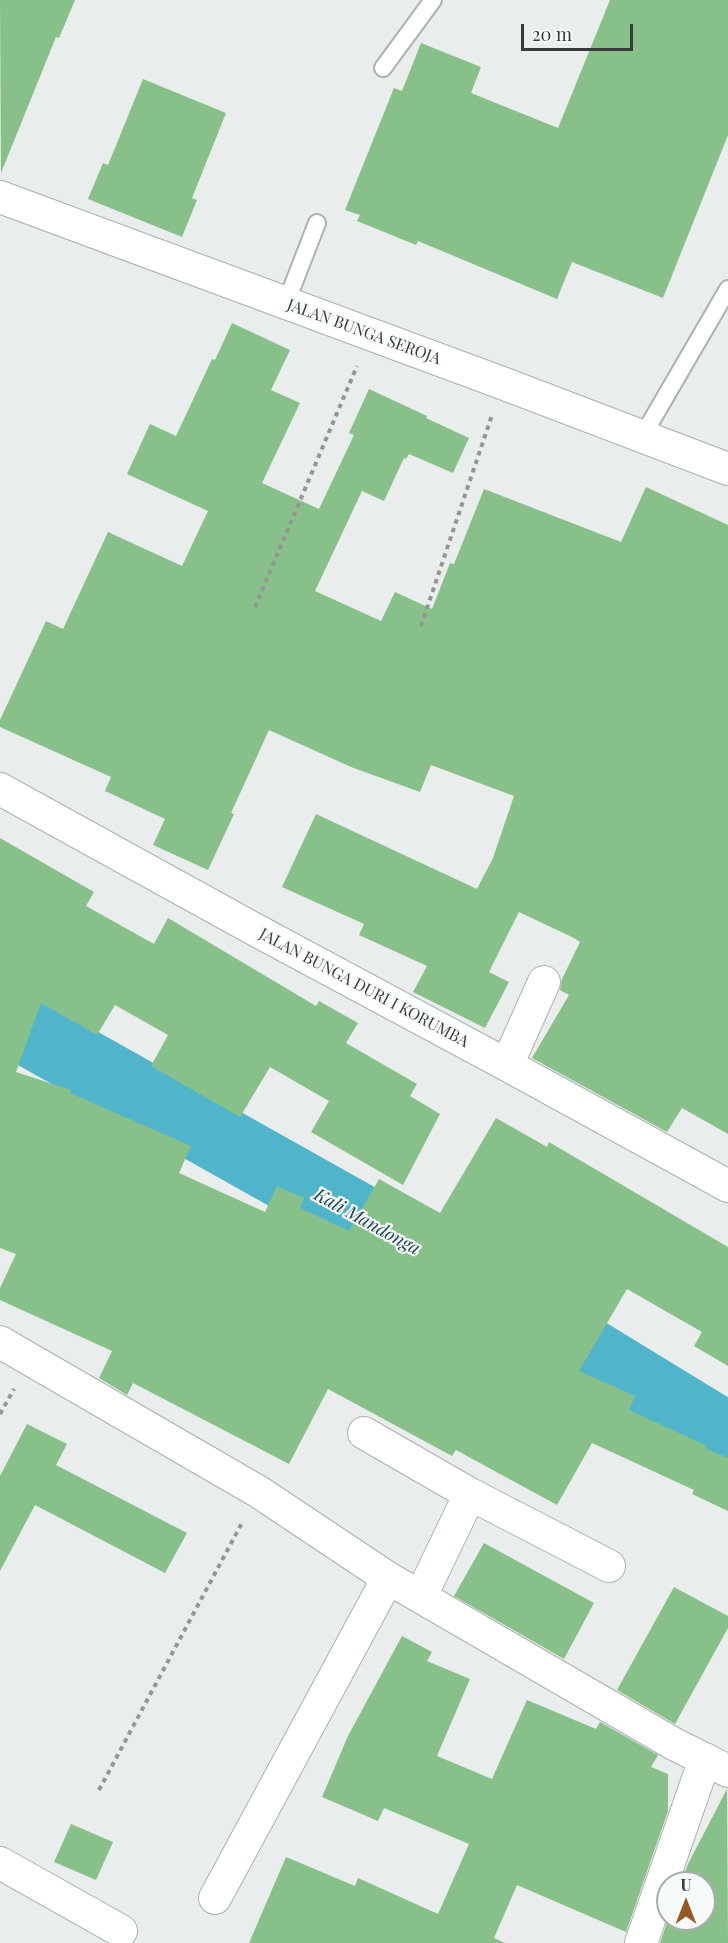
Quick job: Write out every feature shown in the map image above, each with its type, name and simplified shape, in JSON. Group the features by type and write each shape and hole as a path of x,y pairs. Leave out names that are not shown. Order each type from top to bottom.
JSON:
{"street":[{"name":"JALAN BUNGA SEROJA","path":"0,197 502,382 728,469"},
{"name":"JALAN BUNGA DURI I KORUMBA","path":"0,789 728,1186"},
{"path":"507,1065 544,982"},
{"path":"0,1342 259,1492 388,1578 674,1744 716,1765 641,1943"},
{"path":"364,1433 470,1494 609,1566"},
{"path":"421,1596 470,1494"},
{"path":"215,1898 388,1578"},
{"path":"0,1863 121,1931"}],"lane":[{"path":"383,68 433,0"},
{"path":"286,303 317,223"},
{"path":"642,437 728,289"}],"path":[{"path":"255,606 370,334"},
{"path":"421,626 502,382"},
{"path":"99,1790 259,1492"}],"building":[{"path":"0,0 75,0 59,38 56,37 1,173"},
{"path":"610,0 728,0 728,135 663,298 572,262 557,299 418,241 416,245 357,221 360,215 345,210 394,88 402,91 421,43 481,67 471,93 558,128"},
{"path":"143,79 226,113 192,198 197,200 182,237 88,199 103,163 108,165"},
{"path":"232,323 290,350 271,390 300,403 262,483 319,509 354,435 349,433 369,389 469,438 453,473 409,454 406,459 404,458 384,501 362,491 315,591 381,621 395,592 432,609 450,563 454,564 484,489 621,542 646,487 728,525 728,1134 682,1108 667,1132 532,1058 569,995 560,990 562,979 580,942 574,938 519,912 489,972 509,982 485,1028 413,992 427,966 359,935 364,924 282,887 316,814 477,889 493,858 514,796 431,765 420,792 351,767 269,730 208,870 153,845 165,819 105,791 111,777 0,727 0,720 46,621 63,629 108,532 182,566 208,511 127,474 150,424 176,436 212,359 215,360"},
{"path":"0,838 94,892 86,906 154,944 168,918 316,1006 319,1001 358,1023 346,1043 417,1084 410,1096 440,1114 403,1185 311,1132 329,1101 270,1067 240,1117 151,1066 168,1035 115,1005 97,1035 41,1003 16,1072 71,1090 70,1093 191,1146 179,1173 265,1212 277,1186 304,1198 300,1208 349,1231 379,1179 440,1213 496,1118 547,1147 549,1142 728,1247 728,1366 694,1346 702,1332 627,1289 579,1371 635,1396 629,1410 728,1458 728,1511 692,1494 694,1490 592,1443 557,1505 456,1450 452,1456 328,1389 289,1464 133,1383 127,1395 99,1378 112,1351 0,1300 0,1288 16,1254 0,1248"},
{"path":"27,1424 67,1444 56,1465 187,1533 165,1573 35,1505 0,1571 0,1476"},
{"path":"484,1543 594,1603 564,1659 454,1596"},
{"path":"674,1587 728,1616 728,1628 675,1724 617,1690"},
{"path":"402,1636 432,1652 427,1661 470,1679 437,1756 492,1779 527,1700 596,1729 600,1722 658,1755 651,1767 668,1774 668,1811 626,1932 517,1885 494,1938 505,1943 249,1943 286,1857 355,1886 358,1878 438,1914 469,1844 384,1808 378,1821 322,1797 348,1736"},
{"path":"727,1789 728,1943 660,1943 664,1931 716,1931 716,1871 685,1871"},
{"path":"71,1824 113,1842 96,1880 54,1862"}],"waterway":[{"name":"Kali Mandonga","path":"0,1016 476,1283 728,1437"}]}
